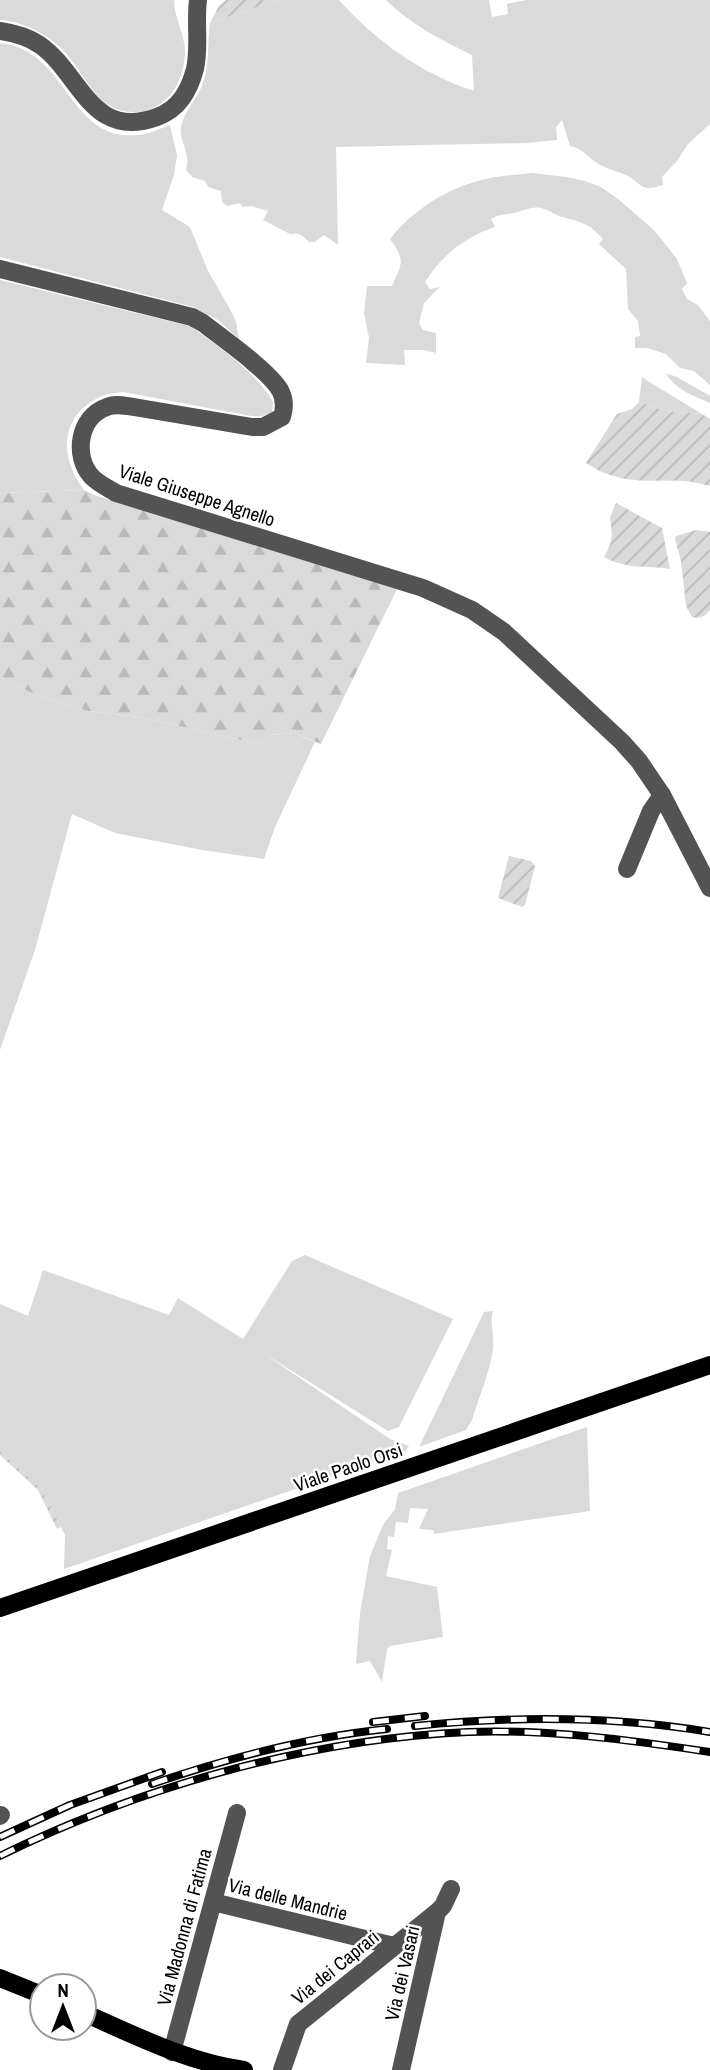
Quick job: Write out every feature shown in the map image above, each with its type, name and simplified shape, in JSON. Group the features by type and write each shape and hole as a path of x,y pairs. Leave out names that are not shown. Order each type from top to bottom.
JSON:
{"main road":[{"name":"Viale Paolo Orsi","path":"0,1608 710,1365"},
{"path":"0,1978 28,1989"},
{"path":"98,2019 172,2052 244,2070"}],"street":[{"path":"0,31 15,33 40,45 51,54 93,107 106,116 132,122 145,121 169,112 186,94 195,67 198,0"},
{"name":"Viale Giuseppe Agnello","path":"0,269 192,317 266,373 279,388 285,407 282,417 263,427 134,407 105,407 88,422 82,435 83,461 94,479 116,493 424,588 472,610 504,632 639,761 662,794 710,888"},
{"path":"627,869 650,811 662,794"},
{"name":"Via Madonna di Fatima","path":"172,2052 237,1813"},
{"name":"Via dei Vasari","path":"401,2070 437,1913 451,1889"},
{"name":"Via delle Mandrie","path":"213,1902 394,1946"},
{"name":"Via dei Caprari","path":"282,2070 298,2024 437,1913"}],"green space":[{"path":"0,0 174,0 185,52 177,85 170,96 148,110 122,111 111,106 93,90 56,43 25,26 0,20"},
{"path":"226,0 277,0 210,23 219,6"},
{"path":"277,0 339,0 384,43 400,54 435,75 474,91 472,55 416,24 386,0 489,0 492,17 508,14 507,4 526,0 710,0 710,124 688,144 662,177 663,185 651,188 601,165 570,146 562,120 556,127 557,140 336,147 338,245 324,235 315,242 309,242 296,233 290,234 263,220 268,211 251,206 242,207 240,203 227,206 222,202 221,191 208,187 205,181 192,177 186,170 187,157 181,127 205,76 210,23"},
{"path":"0,43 21,48 35,56 81,110 105,130 120,135 139,135 170,125 177,155 174,175 162,210 190,227 208,271 236,322 239,339 218,320 193,307 0,257"},
{"path":"532,173 567,177 601,187 655,231 677,259 687,283 682,289 687,299 698,305 710,321 710,385 694,371 680,368 666,354 647,348 635,348 635,337 640,336 638,321 628,309 626,269 599,244 603,239 593,229 537,207 491,219 495,227 455,248 425,282 430,289 440,287 424,303 419,323 423,330 436,333 436,353 404,350 405,365 366,363 369,338 364,313 367,286 392,286 401,262 390,239 409,219 443,195 488,179"},
{"path":"0,280 189,326 223,350 258,381 273,402 272,412 251,416 123,392 107,394 88,404 71,425 67,451 70,464 84,490 0,493"},
{"path":"665,373 710,396 710,403 679,388"},
{"path":"642,377 702,414 666,411 639,402"},
{"path":"639,402 666,411 702,414 710,419 710,486 686,481 621,478 586,463 617,414 632,409"},
{"path":"84,490 397,589 321,744 294,733 269,735 262,742 254,743 139,717 88,711 32,693 0,677 0,493"},
{"path":"616,503 662,528 670,569 629,565 604,557 610,545 610,517"},
{"path":"696,530 710,532 710,610 697,618 692,617 686,606 681,561 675,539 676,536"},
{"path":"0,677 32,693 88,711 139,717 254,743 262,742 269,735 294,733 315,742 275,827 264,859 115,833 72,814 35,950 0,1050"},
{"path":"509,856 531,861 535,866 525,905 522,907 498,898"},
{"path":"305,1255 453,1319 399,1427 388,1431 263,1353 390,1439 409,1446 405,1451 64,1569 65,1535 41,1488 0,1451 0,1304 28,1316 43,1270 169,1315 178,1298 243,1339 292,1261"},
{"path":"493,1311 493,1350 472,1420 466,1430 419,1447 484,1312"},
{"path":"587,1427 590,1511 434,1534 433,1530 419,1529 428,1509 410,1508 408,1523 396,1522 394,1537 388,1536 387,1549 392,1550 386,1576 437,1587 443,1637 390,1646 387,1649 382,1682 370,1661 356,1664 360,1613 370,1556 383,1525 395,1509 398,1493"},
{"path":"0,1451 41,1488 61,1527 57,1529 38,1490 0,1455"}],"railway":[{"path":"373,1722 425,1716"},
{"path":"415,1726 488,1720 562,1719 637,1723 710,1732"},
{"path":"152,1784 268,1750 327,1737 387,1729"},
{"path":"0,1856 111,1808 169,1788 228,1770 348,1744 468,1732 529,1732 589,1736 710,1752"},
{"path":"0,1837 70,1805 162,1772"}]}
